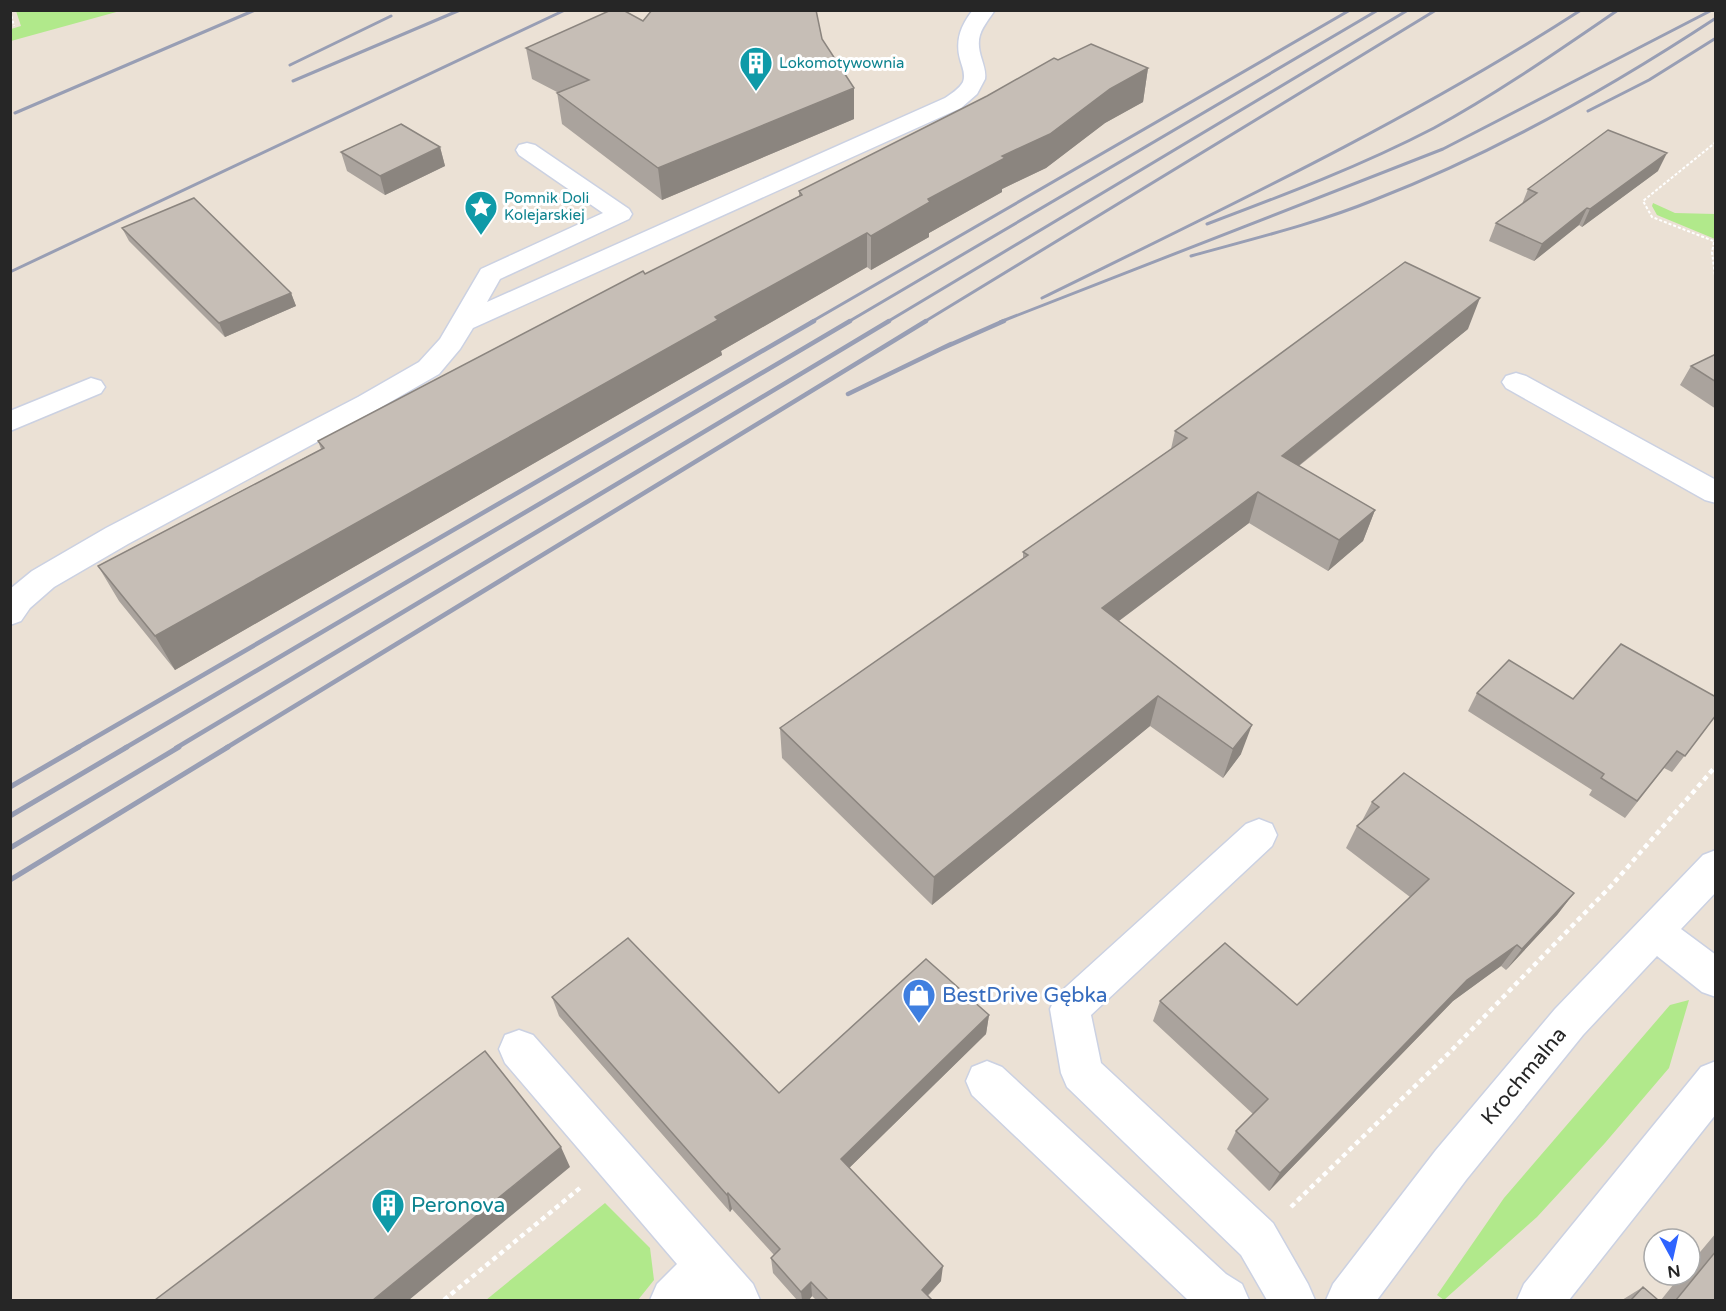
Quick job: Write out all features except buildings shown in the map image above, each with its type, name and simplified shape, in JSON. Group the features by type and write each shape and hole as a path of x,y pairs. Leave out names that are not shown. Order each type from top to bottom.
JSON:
{"street":[{"path":"464,321 953,103 968,92 974,83 975,67 970,56 968,39 972,21 985,10"},
{"path":"10,613 19,600 43,579 117,536 368,403 429,368 451,343 490,274 620,214 527,150"},
{"path":"1516,382 1716,493"},
{"path":"10,422 91,387"},
{"path":"1258,835 1070,1009 1082,1074 1257,1239 1292,1300"},
{"name":"Krochmalna","path":"1349,1300 1451,1165 1569,1022 1716,866"},
{"path":"1654,931 1716,980"},
{"path":"519,1049 737,1300"},
{"path":"987,1081 1210,1290 1226,1300"},
{"path":"1540,1300 1716,1082"},
{"path":"673,1300 707,1266"}],"path":[{"path":"10,11 14,26"},
{"path":"1716,142 1643,201 1652,217 1714,242 1712,252 1716,284"},
{"path":"1257,1239 1474,1028 1611,886 1716,766"},
{"path":"444,1300 615,1159"}],"green space":[{"path":"16,10 120,11 11,41 11,29 21,26"},
{"path":"1653,203 1675,213 1715,214 1715,239 1657,215 1652,206"},
{"path":"1689,1000 1669,1068 1605,1143 1537,1217 1444,1300 1437,1295 1504,1198 1670,1005"},
{"path":"605,1203 650,1248 654,1280 638,1300 486,1300"}],"railway":[{"path":"15,113 255,10"},
{"path":"293,81 460,10"},
{"path":"10,272 565,10"},
{"path":"811,322 1350,10"},
{"path":"848,322 1378,10"},
{"path":"887,322 1408,10"},
{"path":"924,322 1436,10"},
{"path":"1042,298 1316,162 1450,89 1581,10"},
{"path":"1207,224 1350,167 1434,128 1505,86 1618,10"},
{"path":"1000,322 1443,149 1712,10"},
{"path":"290,65 391,16"},
{"path":"1191,256 1283,231 1419,182 1550,118 1634,70 1716,18"},
{"path":"1588,111 1649,80 1716,38"},
{"path":"77,748 814,321"},
{"path":"125,748 850,321"},
{"path":"176,748 889,321"},
{"path":"226,748 926,321"},
{"path":"943,348 1004,321"},
{"path":"848,394 951,344"},
{"path":"10,787 79,747"},
{"path":"10,816 127,747"},
{"path":"10,848 179,747"},
{"path":"10,880 228,747"}],"place":[{"name":"Lokomotywownia","path":"756,92"},
{"name":"Pomnik Doli Kolejarskiej","path":"481,236"},
{"name":"BestDrive Gębka","path":"919,1024"},
{"name":"Peronova","path":"388,1234"}]}
